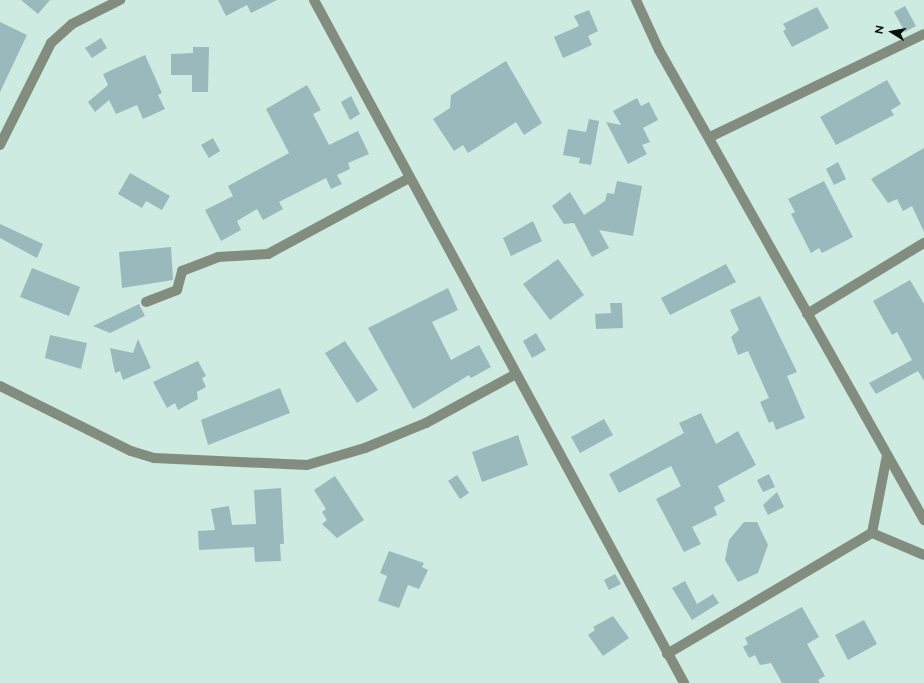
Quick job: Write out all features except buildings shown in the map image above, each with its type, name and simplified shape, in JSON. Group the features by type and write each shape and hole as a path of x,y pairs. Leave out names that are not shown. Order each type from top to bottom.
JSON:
{"street":[{"path":"0,145 51,43 72,24 120,0"},
{"path":"314,0 409,178 684,683"},
{"path":"636,0 659,50 710,137 807,314 924,520"},
{"path":"710,137 924,34"},
{"path":"146,302 177,290 182,271 218,257 268,254 409,178"},
{"path":"807,314 924,243"},
{"path":"0,386 131,451 154,458 307,465 365,448 426,423 516,374"},
{"path":"667,654 872,533 887,455"},
{"path":"872,533 924,555"}]}
